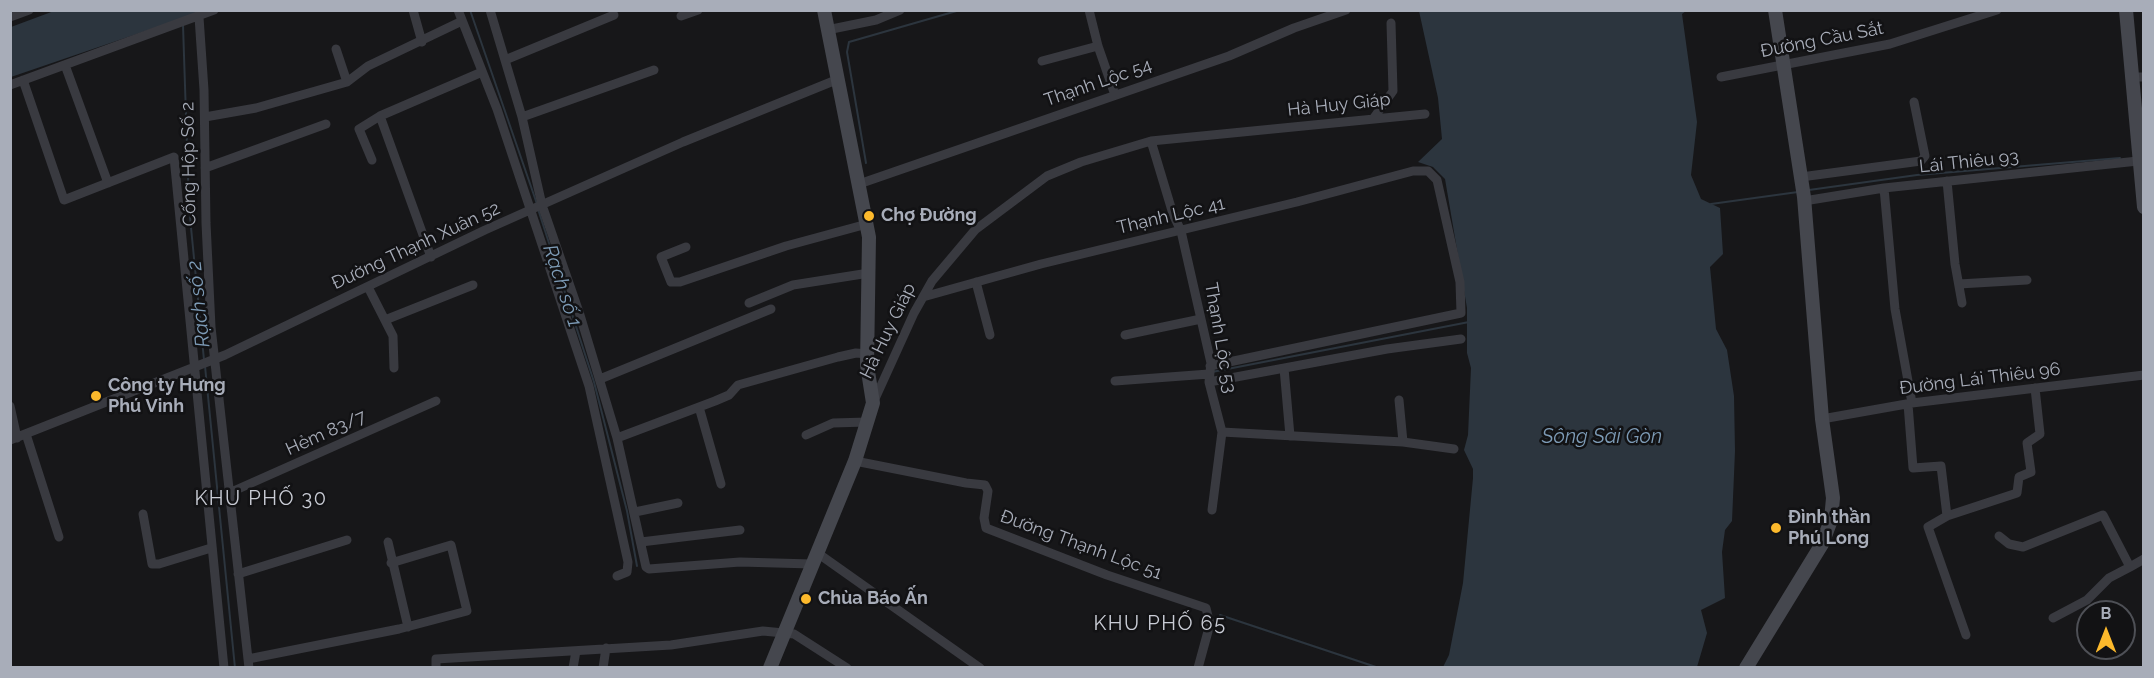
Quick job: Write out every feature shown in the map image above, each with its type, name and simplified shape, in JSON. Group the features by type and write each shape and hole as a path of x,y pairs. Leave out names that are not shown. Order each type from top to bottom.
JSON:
{"street":[{"path":"10,17 29,10"},
{"path":"10,85 214,10"},
{"path":"413,10 422,42"},
{"path":"458,10 532,210 590,386 623,528 628,568 623,575 617,576"},
{"path":"490,10 522,117 542,205 600,379 617,438 645,564 649,569 814,558 980,668"},
{"path":"681,16 698,10"},
{"path":"824,10 836,80 867,224 870,273 868,354 873,404"},
{"path":"827,30 876,20 900,10"},
{"path":"1089,10 1098,46 1115,95"},
{"name":"Thạnh Lộc 54","path":"860,184 1229,56 1294,28 1346,10"},
{"path":"1746,668 1822,544 1831,520 1833,498 1822,419 1803,190 1775,10"},
{"path":"2126,10 2137,77 2138,158 2144,207"},
{"name":"Đường Cầu Sắt","path":"1721,77 1890,44 1994,11"},
{"path":"505,60 614,15"},
{"name":"Cống Hộp Số 2","path":"199,17 205,117 211,327 248,663"},
{"path":"205,117 256,108 347,82 368,66 462,21"},
{"path":"1372,119 1393,91 1392,23"},
{"path":"1042,61 1098,46"},
{"path":"336,49 347,82"},
{"path":"65,65 108,183"},
{"path":"522,117 654,70"},
{"path":"372,160 359,129 380,116 482,72"},
{"path":"23,80 64,200 174,157 224,668"},
{"name":"Đường Thạnh Xuân 52","path":"18,437 216,358 542,205 683,142 836,80"},
{"path":"1803,190 1921,161 1925,156 1914,102"},
{"name":"Hà Huy Giáp","path":"770,668 855,461 873,404 922,297 932,280 961,244 991,216 1047,176 1081,162 1151,141 1425,114"},
{"path":"380,116 430,256"},
{"path":"205,168 326,124"},
{"name":"Thạnh Lộc 53","path":"1151,141 1179,229 1201,319 1209,374 1222,432 1212,510"},
{"name":"Lái Thiêu 93","path":"1803,190 1884,188 2138,158"},
{"name":"Thạnh Lộc 41","path":"922,297 1179,229 1413,171 1428,171 1437,180 1460,282 1461,313 1382,330"},
{"path":"1947,181 1962,303"},
{"path":"1884,188 1894,309 1910,403 1913,468 1941,466 1947,516"},
{"path":"686,247 661,257 671,282 680,282 786,246 867,224"},
{"path":"749,303 793,285 870,273"},
{"path":"1959,284 2027,280"},
{"path":"976,282 990,335"},
{"path":"386,320 474,285"},
{"path":"368,287 393,336 394,368"},
{"path":"600,379 771,309"},
{"path":"1125,335 1201,319"},
{"path":"1209,374 1382,330 1387,348"},
{"path":"1115,381 1284,368 1387,348 1461,339"},
{"path":"617,438 729,395 738,385 838,357 868,354"},
{"path":"1284,368 1290,436"},
{"name":"Đường Lái Thiêu 96","path":"1822,419 1910,403 2144,375"},
{"path":"1966,635 1928,527 1947,516 2017,493 2019,477 2031,472 2027,443 2040,434 2035,388"},
{"path":"1399,400 1403,442"},
{"name":"Hẻm 83/7","path":"229,493 436,401"},
{"path":"10,406 18,437 58,537"},
{"path":"699,407 721,484"},
{"path":"806,435 833,423 867,422"},
{"path":"1222,432 1403,442 1454,449"},
{"name":"Đường Thạnh Lộc 51","path":"855,461 986,485 988,490 984,518 986,528 1107,575 1206,608 1210,624 1198,668"},
{"path":"635,512 678,503"},
{"path":"143,514 152,564 159,564 211,548"},
{"path":"1999,536 2009,544 2023,547 2103,515 2130,567"},
{"path":"641,542 740,530"},
{"path":"238,574 347,540"},
{"path":"388,542 408,627"},
{"path":"248,663 408,627 467,611 451,545 392,563"},
{"path":"2053,618 2087,600 2109,578 2144,559"},
{"path":"436,668 436,659 671,645 763,631 794,634 847,668"},
{"path":"603,668 606,648"},
{"path":"573,668 576,651"}],"water":[{"path":"54,11 204,11 11,77 11,27"},
{"name":"Sông Sài Gòn","path":"1419,11 1686,11 1682,14 1697,122 1691,175 1701,199 1720,208 1723,254 1710,267 1716,329 1727,350 1734,396 1735,451 1732,521 1725,530 1722,552 1725,598 1701,610 1707,633 1697,667 1443,667 1449,655 1463,583 1473,478 1473,469 1464,450 1468,435 1471,368 1467,353 1467,308 1445,179 1433,167 1418,162 1442,139 1438,98"}],"waterway":[{"name":"Rạch số 1","path":"470,10 537,204"},
{"path":"866,163 847,52 849,42 960,10"},
{"name":"Rạch số 2","path":"183,25 189,207 204,360"},
{"path":"1809,190 1917,175 2120,158"},
{"path":"1711,204 1798,192"},
{"name":"Rạch số 1","path":"538,209 594,382 627,511 637,566"},
{"path":"1212,372 1469,322"},
{"name":"Rạch số 2","path":"205,366 235,668"},
{"path":"1220,615 1379,668"}],"place":[{"name":"Chợ Đường","path":"869,216"},
{"name":"Công ty Hưng Phú Vinh","path":"96,396"},
{"name":"Đình thần Phú Long","path":"1776,528"},
{"name":"Chùa Báo Ấn","path":"806,599"}],"district":[{"name":"KHU PHỐ 30","path":"261,499"},
{"name":"KHU PHỐ 65","path":"1160,624"}]}
